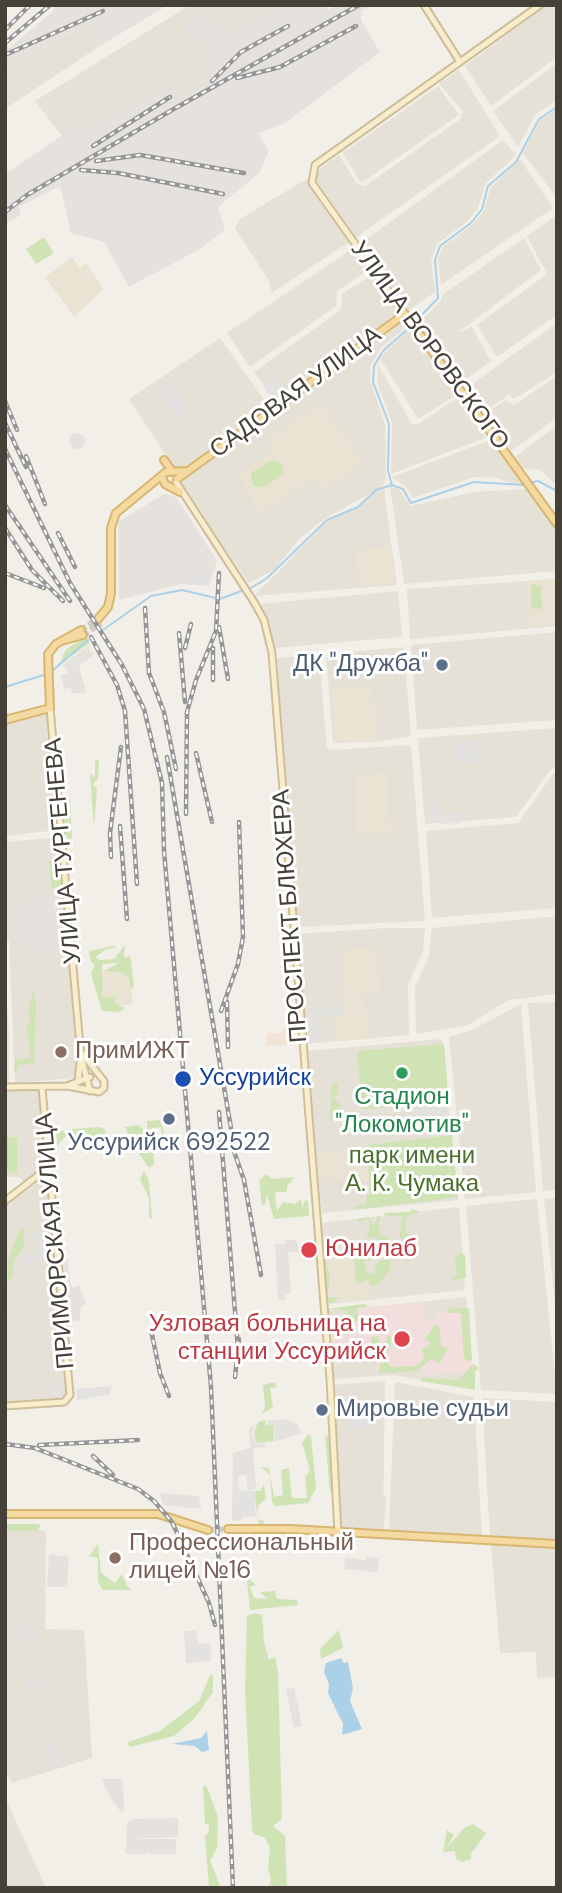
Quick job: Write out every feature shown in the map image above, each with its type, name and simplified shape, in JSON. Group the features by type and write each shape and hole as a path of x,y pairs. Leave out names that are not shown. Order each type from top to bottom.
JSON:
{"main road":[{"path":"424,5 460,62 540,5"},
{"name":"УЛИЦА ВОРОВСКОГО","path":"460,62 315,165 312,183 557,524"},
{"name":"САДОВАЯ УЛИЦА","path":"171,479 187,471 405,314"},
{"path":"164,460 171,479 180,492"},
{"path":"99,621 108,607 112,585 113,519 121,508 148,489 171,479"},
{"name":"ПРОСПЕКТ БЛЮХЕРА","path":"180,492 250,594 264,620 272,653 330,1380 338,1533"},
{"name":"УЛИЦА ТУРГЕНЕВА","path":"82,632 62,640 49,654 47,676 81,1052 89,1080"},
{"path":"5,720 50,708"},
{"path":"5,1087 67,1086 96,1093 103,1089 104,1084 81,1052"},
{"name":"УЛИЦА ТУРГЕНЕВА","path":"78,1082 81,1052"},
{"path":"67,1086 100,1076"},
{"path":"89,1080 90,1091"},
{"name":"ПРИМОРСКАЯ УЛИЦА","path":"5,1406 64,1402 70,1395 42,1087"},
{"path":"5,1201 49,1167"},
{"path":"5,1514 158,1514 208,1530"},
{"path":"228,1529 557,1544"}],"shaded area":[{"path":"52,5 168,5 100,46 84,25 5,70 5,51 55,10"},
{"path":"190,5 284,5 233,31 209,14 186,23 213,72 182,96 70,130 62,136 35,101"},
{"path":"284,5 322,5 330,9 335,5 375,5 362,10 361,20 380,52 285,123 258,133 269,151 259,173 218,207 225,230 198,250 129,287 104,242 71,233 60,186 19,207 21,215 5,224 5,174 70,130 170,84 182,96 213,72 186,23 209,14 233,31"},
{"path":"547,5 557,5 557,57 491,106 465,66"},
{"path":"202,13 207,21 191,33 185,25"},
{"path":"85,25 100,46 5,109 5,70"},
{"path":"557,63 557,100 535,115 518,147 493,111"},
{"path":"459,70 500,136 355,238 316,183 317,171 339,155 357,184 365,186 459,120 463,112 439,83"},
{"path":"438,86 459,115 361,183 343,153"},
{"path":"557,109 557,198 523,153 540,120"},
{"path":"503,140 516,155 485,184 478,208 468,221 437,244 431,260 435,292 406,312 360,244"},
{"path":"520,159 553,208 441,285 438,259 443,247 473,224 484,210 491,187"},
{"path":"308,178 310,187 349,242 272,293 268,279 235,229 240,219"},
{"path":"557,215 557,315 497,357 477,325 547,274 527,236"},
{"path":"524,238 541,270 460,331 461,333 471,326 491,361 460,384 416,326 441,301 442,295"},
{"path":"355,247 370,269 337,291 336,306 250,367 227,333"},
{"path":"72,257 80,268 86,263 104,289 74,317 45,277"},
{"path":"373,274 400,314 275,401 254,372 341,310 342,294"},
{"path":"404,322 407,326 381,348 370,366 370,380 385,424 386,477 383,486 326,518 300,538 275,569 249,583 183,490 180,481 277,407"},
{"path":"557,323 557,372 514,399 509,395 482,413 464,390"},
{"path":"408,330 458,394 418,419 380,358"},
{"path":"220,338 270,408 185,467 175,469 129,399"},
{"path":"378,365 412,424 417,425 460,396 485,438 391,474 392,423 377,381"},
{"path":"557,376 557,418 511,451 484,414 506,400 514,405"},
{"path":"274,378 280,381 283,387 280,393 274,396 268,393 265,387 268,381"},
{"path":"172,383 189,408 176,417 159,392"},
{"path":"319,403 361,459 358,466 320,491 311,478 259,514 239,474 275,448 269,438"},
{"path":"557,425 557,481 554,483 540,470 524,469 515,457"},
{"path":"74,433 80,433 85,441 83,447 74,449 69,444 69,438"},
{"path":"493,439 524,483 519,486 497,478 474,477 413,498 406,487 392,477"},
{"path":"390,487 398,488 411,506 474,492 529,489 557,531 557,571 404,584"},
{"path":"384,489 397,585 254,596 328,521 359,507 376,491"},
{"path":"164,494 176,497 217,561 209,586 181,584 119,600 118,522"},
{"path":"391,547 394,582 359,585 355,550"},
{"path":"211,566 209,585 182,584"},
{"path":"557,578 557,624 531,626 527,581"},
{"path":"557,579 557,626 410,639 407,589"},
{"path":"398,591 402,637 275,648 260,604"},
{"path":"557,632 557,720 417,730 411,645"},
{"path":"88,646 93,656 79,666 86,693 72,693 71,687 64,689 61,675 69,672 62,665"},
{"path":"404,647 411,736 377,742 333,743 326,654"},
{"path":"319,655 327,747 330,750 411,745 425,921 296,927 275,658"},
{"path":"372,684 376,741 334,742 330,688"},
{"path":"47,712 58,830 5,836 5,723"},
{"path":"557,728 557,768 552,768 516,817 425,824 418,738"},
{"path":"477,740 479,763 457,765 455,742"},
{"path":"387,772 390,834 357,835 355,775"},
{"path":"553,774 557,774 557,908 432,918 426,831 518,823"},
{"path":"440,802 441,814 461,813 462,823 441,824 440,819 428,820 427,803"},
{"path":"59,837 78,1049 74,1078 15,1083 9,941 5,936 5,842"},
{"path":"56,895 60,949 43,951 43,956 34,956 34,949 16,950 7,901"},
{"path":"40,909 47,909 50,937 43,937"},
{"path":"557,916 557,994 509,1000 466,1026 416,1034 415,987 429,956 432,928"},
{"path":"425,928 423,951 408,985 409,1035 305,1044 297,934"},
{"path":"376,947 380,992 364,993 368,1039 335,1041 334,1016 345,1015 344,949"},
{"path":"129,967 133,1004 103,1007 98,970"},
{"path":"5,985 9,1030 9,1082 5,1082"},
{"path":"557,1002 557,1190 543,1191 528,1003"},
{"path":"521,1004 536,1192 465,1199 449,1037 472,1030"},
{"path":"345,1007 345,1015 318,1016 319,1042 309,1043 307,1009"},
{"path":"286,1026 294,1026 295,1045 267,1046 266,1033 279,1033"},
{"path":"442,1039 458,1200 322,1213 306,1051"},
{"path":"5,1090 38,1090 45,1166 24,1184 21,1178 5,1176"},
{"path":"444,1106 444,1114 416,1116 416,1108"},
{"path":"364,1147 368,1180 320,1181 318,1153"},
{"path":"46,1177 66,1393 65,1398 5,1402 5,1205"},
{"path":"557,1198 557,1324 544,1199"},
{"path":"537,1199 557,1394 481,1390 466,1206"},
{"path":"459,1207 465,1290 329,1304 321,1223"},
{"path":"50,1230 52,1260 18,1264 25,1255 36,1254 33,1232"},
{"path":"364,1237 370,1299 331,1302 326,1239"},
{"path":"64,1239 71,1284 73,1288 79,1285 86,1304 81,1307 80,1321 69,1322 58,1240"},
{"path":"285,1240 296,1240 299,1252 288,1252 291,1293 285,1294 285,1300 278,1300 275,1244 285,1244"},
{"path":"9,1280 17,1280 15,1339 8,1339 9,1312 5,1312 5,1286 9,1286"},
{"name":"Узловая больница на станции Уссурийск","path":"466,1297 474,1389 393,1375 334,1379 330,1311"},
{"name":"Узловая больница на станции Уссурийск","path":"422,1302 425,1320 433,1320 438,1312 467,1311 472,1372 426,1375 425,1368 377,1372 376,1359 371,1359 370,1354 343,1356 341,1365 335,1365 334,1337 352,1335 350,1309"},
{"path":"54,1380 60,1380 65,1388 63,1394 54,1396 49,1391 49,1385"},
{"path":"385,1381 383,1532 342,1529 333,1385"},
{"path":"395,1382 474,1397 482,1537 389,1532"},
{"path":"112,1386 109,1395 77,1400 76,1389"},
{"path":"482,1398 557,1402 557,1540 490,1537"},
{"path":"366,1405 368,1429 348,1430 347,1406"},
{"path":"284,1419 298,1424 301,1434 276,1441 273,1426 267,1426 267,1421"},
{"path":"255,1426 252,1431 255,1444 265,1443 265,1447 253,1448 256,1489 248,1490 246,1475 240,1475 238,1479 242,1520 232,1521 233,1453 250,1448 249,1429"},
{"path":"254,1490 256,1516 241,1518 239,1491"},
{"path":"160,1493 199,1496 201,1509 163,1505"},
{"path":"381,1496 386,1497 384,1532 363,1531 363,1524 379,1525"},
{"path":"5,1525 46,1531 45,1629 84,1630 92,1758 12,1783 5,1772"},
{"path":"491,1544 557,1548 557,1677 537,1678 536,1652 500,1653"},
{"path":"49,1554 69,1557 67,1587 47,1587"},
{"path":"367,1556 379,1558 377,1572 344,1569 345,1558 366,1560"},
{"path":"14,1624 40,1626 40,1646 14,1646 8,1641 10,1629"},
{"path":"184,1631 196,1631 198,1643 211,1644 211,1661 186,1663"},
{"path":"42,1647 46,1650 46,1688 22,1688 24,1677 41,1677"},
{"path":"294,1688 302,1726 294,1728 286,1689"},
{"path":"47,1741 54,1741 61,1749 61,1765 49,1768"},
{"path":"102,1779 123,1779 124,1812 120,1811 108,1794"},
{"path":"5,1797 46,1888 5,1888"},
{"path":"178,1818 178,1837 127,1839 176,1839 176,1854 148,1854 147,1850 146,1854 126,1854 127,1824 134,1819"}],"green space":[{"path":"44,237 54,253 36,264 26,249"},
{"path":"271,460 282,463 283,473 265,487 253,486 251,473"},
{"path":"531,584 541,586 542,609 531,608"},
{"path":"86,637 90,643 59,665 66,649"},
{"path":"99,759 98,779 93,786 97,787 94,829 90,774 95,777 95,761"},
{"path":"67,799 70,799 72,839 69,842 65,831 68,832 68,825 67,828 62,809 67,813"},
{"path":"62,853 64,887 52,888 49,861"},
{"path":"125,945 124,956 126,958 128,955 131,959 134,988 131,989 129,978 121,972 105,971 118,963 102,964 102,995 105,998 117,995 113,1003 125,1008 120,1012 102,1011 91,973 95,965 91,962 89,951 113,946 117,948 106,949 96,957 99,960 114,959"},
{"path":"33,991 36,1004 34,1063 19,1065 14,1072 15,1060 31,1058 27,1025 31,1021 28,1013"},
{"path":"444,1044 449,1104 362,1109 357,1051"},
{"path":"332,1083 338,1083 337,1094 333,1097 341,1106 338,1113 330,1119"},
{"path":"159,1120 163,1127 164,1140 163,1143 161,1127 152,1128 154,1164 149,1168 135,1148 149,1153 147,1141 142,1135 128,1134 125,1127 139,1125 147,1134 147,1121"},
{"path":"52,1125 68,1134 73,1129 99,1127 105,1129 106,1134 101,1142 92,1136 66,1136 55,1148 47,1138"},
{"name":"парк имени А. К. Чумака","path":"452,1135 458,1197 354,1210 355,1206 366,1204 367,1195 370,1194 367,1145"},
{"path":"5,1137 17,1137 17,1173 5,1172"},
{"path":"144,1171 149,1181 152,1218 149,1218 149,1199 140,1179"},
{"path":"266,1174 272,1179 294,1177 287,1187 287,1192 275,1192 277,1211 283,1202 295,1204 301,1199 302,1208 305,1200 308,1201 309,1216 274,1219 267,1194 265,1205 262,1205 259,1181"},
{"path":"413,1209 420,1212 407,1216 405,1230 409,1235 403,1241 399,1236 403,1216 385,1216 384,1213 409,1212"},
{"path":"378,1215 381,1219 378,1223 381,1237 389,1237 388,1252 384,1255 383,1248 380,1248 379,1256 373,1248 372,1261 369,1261 361,1251 361,1245 370,1245 377,1238 374,1236 367,1239 370,1222 366,1219 359,1222 357,1219 369,1217 374,1226"},
{"path":"20,1228 24,1229 24,1246 13,1260 12,1278 8,1280 8,1260"},
{"path":"460,1252 465,1255 466,1278 453,1280 452,1276 457,1275 455,1258"},
{"path":"354,1255 364,1256 367,1274 375,1273 379,1261 390,1259 391,1268 380,1283 371,1287 368,1280 356,1284"},
{"path":"325,1257 330,1277 327,1297 340,1298 331,1303 328,1303 325,1289"},
{"path":"364,1304 371,1306 357,1308 359,1322 342,1323 341,1318 348,1315 348,1310 330,1310 329,1329 328,1309"},
{"path":"469,1308 472,1360 469,1361 464,1359 461,1313 449,1313 448,1309"},
{"path":"439,1325 441,1344 444,1348 449,1347 439,1364 432,1359 416,1371 379,1373 380,1363 387,1362 391,1367 416,1366 424,1360 422,1348 428,1347 430,1341 425,1341 426,1335 430,1334 433,1326"},
{"path":"391,1335 391,1348 386,1354 371,1344 371,1337 378,1336 379,1343 386,1343 386,1337"},
{"path":"473,1364 479,1368 475,1372 475,1390 420,1381 422,1378 459,1380"},
{"path":"275,1382 276,1387 270,1388 273,1407 262,1414 265,1407 263,1385"},
{"path":"266,1420 265,1425 273,1426 274,1441 256,1443 254,1432 258,1422"},
{"path":"325,1434 329,1438 333,1489 330,1492"},
{"path":"308,1435 311,1436 316,1488 308,1503 275,1506 272,1502 270,1475 260,1467 269,1468 274,1497 283,1495 281,1470 289,1468 292,1498 307,1498 305,1477 310,1470 302,1443"},
{"path":"264,1484 266,1499 258,1506 258,1518 254,1491 260,1491"},
{"path":"5,1524 41,1525 37,1531 5,1531"},
{"path":"265,1543 266,1549 270,1549 269,1544 275,1543 278,1547 285,1543 288,1548 292,1543 293,1549 256,1553"},
{"path":"98,1544 101,1573 115,1583 122,1574 127,1586 132,1590 102,1590 98,1581 98,1558 89,1556"},
{"path":"246,1576 256,1585 250,1587 254,1598 267,1599 260,1592 275,1591 277,1599 297,1600 298,1605 250,1610"},
{"path":"254,1613 262,1615 264,1642 269,1660 275,1657 278,1672 282,1819 273,1826 285,1836 287,1888 268,1888 271,1880 268,1868 270,1848 265,1838 254,1834 252,1830 245,1692 247,1616"},
{"path":"339,1630 343,1648 321,1659 320,1649"},
{"path":"210,1675 213,1675 213,1692 195,1718 174,1736 129,1747 128,1742 160,1731 199,1701"},
{"path":"203,1785 207,1787 218,1817 217,1848 210,1861 221,1888 209,1887 205,1836 209,1832 209,1825 205,1823"},
{"path":"473,1824 486,1833 471,1854 471,1859 462,1862 456,1859 455,1851 443,1852 447,1830 454,1835 446,1849 464,1828"}],"water":[{"path":"341,1658 344,1663 348,1662 353,1688 350,1701 362,1729 342,1735 343,1724 328,1693 329,1684 324,1672 326,1663"},
{"path":"207,1731 209,1750 202,1752 195,1746 172,1744 201,1738"}],"waterway":[{"path":"414,323 438,298 435,260 440,246 471,223 482,209 488,186 516,162 539,119 557,107"},
{"path":"249,589 266,579 327,520 358,507 376,490 392,485 388,471 389,424 373,382 374,366 383,351 410,327"},
{"path":"529,483 538,481 557,491"},
{"path":"392,485 403,489 411,503 474,482 524,485"},
{"path":"103,630 151,596 182,590 220,599 244,590"},
{"path":"52,671 88,640"},
{"path":"5,687 47,674"}],"tunnel":[{"path":"81,630 98,619"},
{"path":"83,635 101,623"},
{"path":"208,1530 228,1529"}],"railway":[{"path":"5,30 30,5"},
{"path":"5,43 50,5"},
{"path":"5,212 27,195 172,110 359,5"},
{"path":"5,55 103,11"},
{"path":"212,81 241,52 288,26"},
{"path":"237,78 280,67 356,26"},
{"path":"93,146 170,97"},
{"path":"96,161 140,155 244,173"},
{"path":"81,170 118,173 223,194"},
{"path":"5,401 17,430"},
{"path":"5,423 26,467"},
{"path":"5,449 70,583 122,665 144,709 162,783 164,851 211,1387 233,1888"},
{"path":"26,456 45,504"},
{"path":"5,505 70,601"},
{"path":"5,528 32,570 63,601"},
{"path":"58,533 75,567"},
{"path":"5,573 44,588"},
{"path":"186,814 187,712 196,680 216,631 219,573"},
{"path":"145,608 149,673 164,712 176,769"},
{"path":"185,648 191,624"},
{"path":"219,627 228,679"},
{"path":"179,633 185,702"},
{"path":"91,637 117,685 125,711 137,884"},
{"path":"213,648 213,680"},
{"path":"111,857 110,833 121,747"},
{"path":"196,753 212,822"},
{"path":"167,757 231,1128"},
{"path":"221,1011 238,964 243,937 239,822"},
{"path":"120,826 127,919"},
{"path":"227,1002 228,1047"},
{"path":"219,1112 238,1349"},
{"path":"230,1140 244,1180 261,1275"},
{"path":"151,1330 160,1373 169,1396"},
{"path":"235,1377 239,1339"},
{"path":"39,1445 138,1440"},
{"path":"5,1444 35,1448 138,1489 154,1501 172,1522 209,1603 215,1625"},
{"path":"93,1456 113,1475"}],"place":[{"name":"ДК \"Дружба\"","path":"442,665"},
{"name":"ПримИЖТ","path":"61,1052"},
{"name":"Стадион \"Локомотив\"","path":"402,1073"},
{"name":"Уссурийск","path":"183,1079"},
{"name":"Уссурийск 692522","path":"169,1119"},
{"name":"Юнилаб","path":"309,1250"},
{"name":"Узловая больница на станции Уссурийск","path":"402,1339"},
{"name":"Мировые судьи","path":"322,1410"},
{"name":"Профессиональный лицей №16","path":"115,1558"}]}
